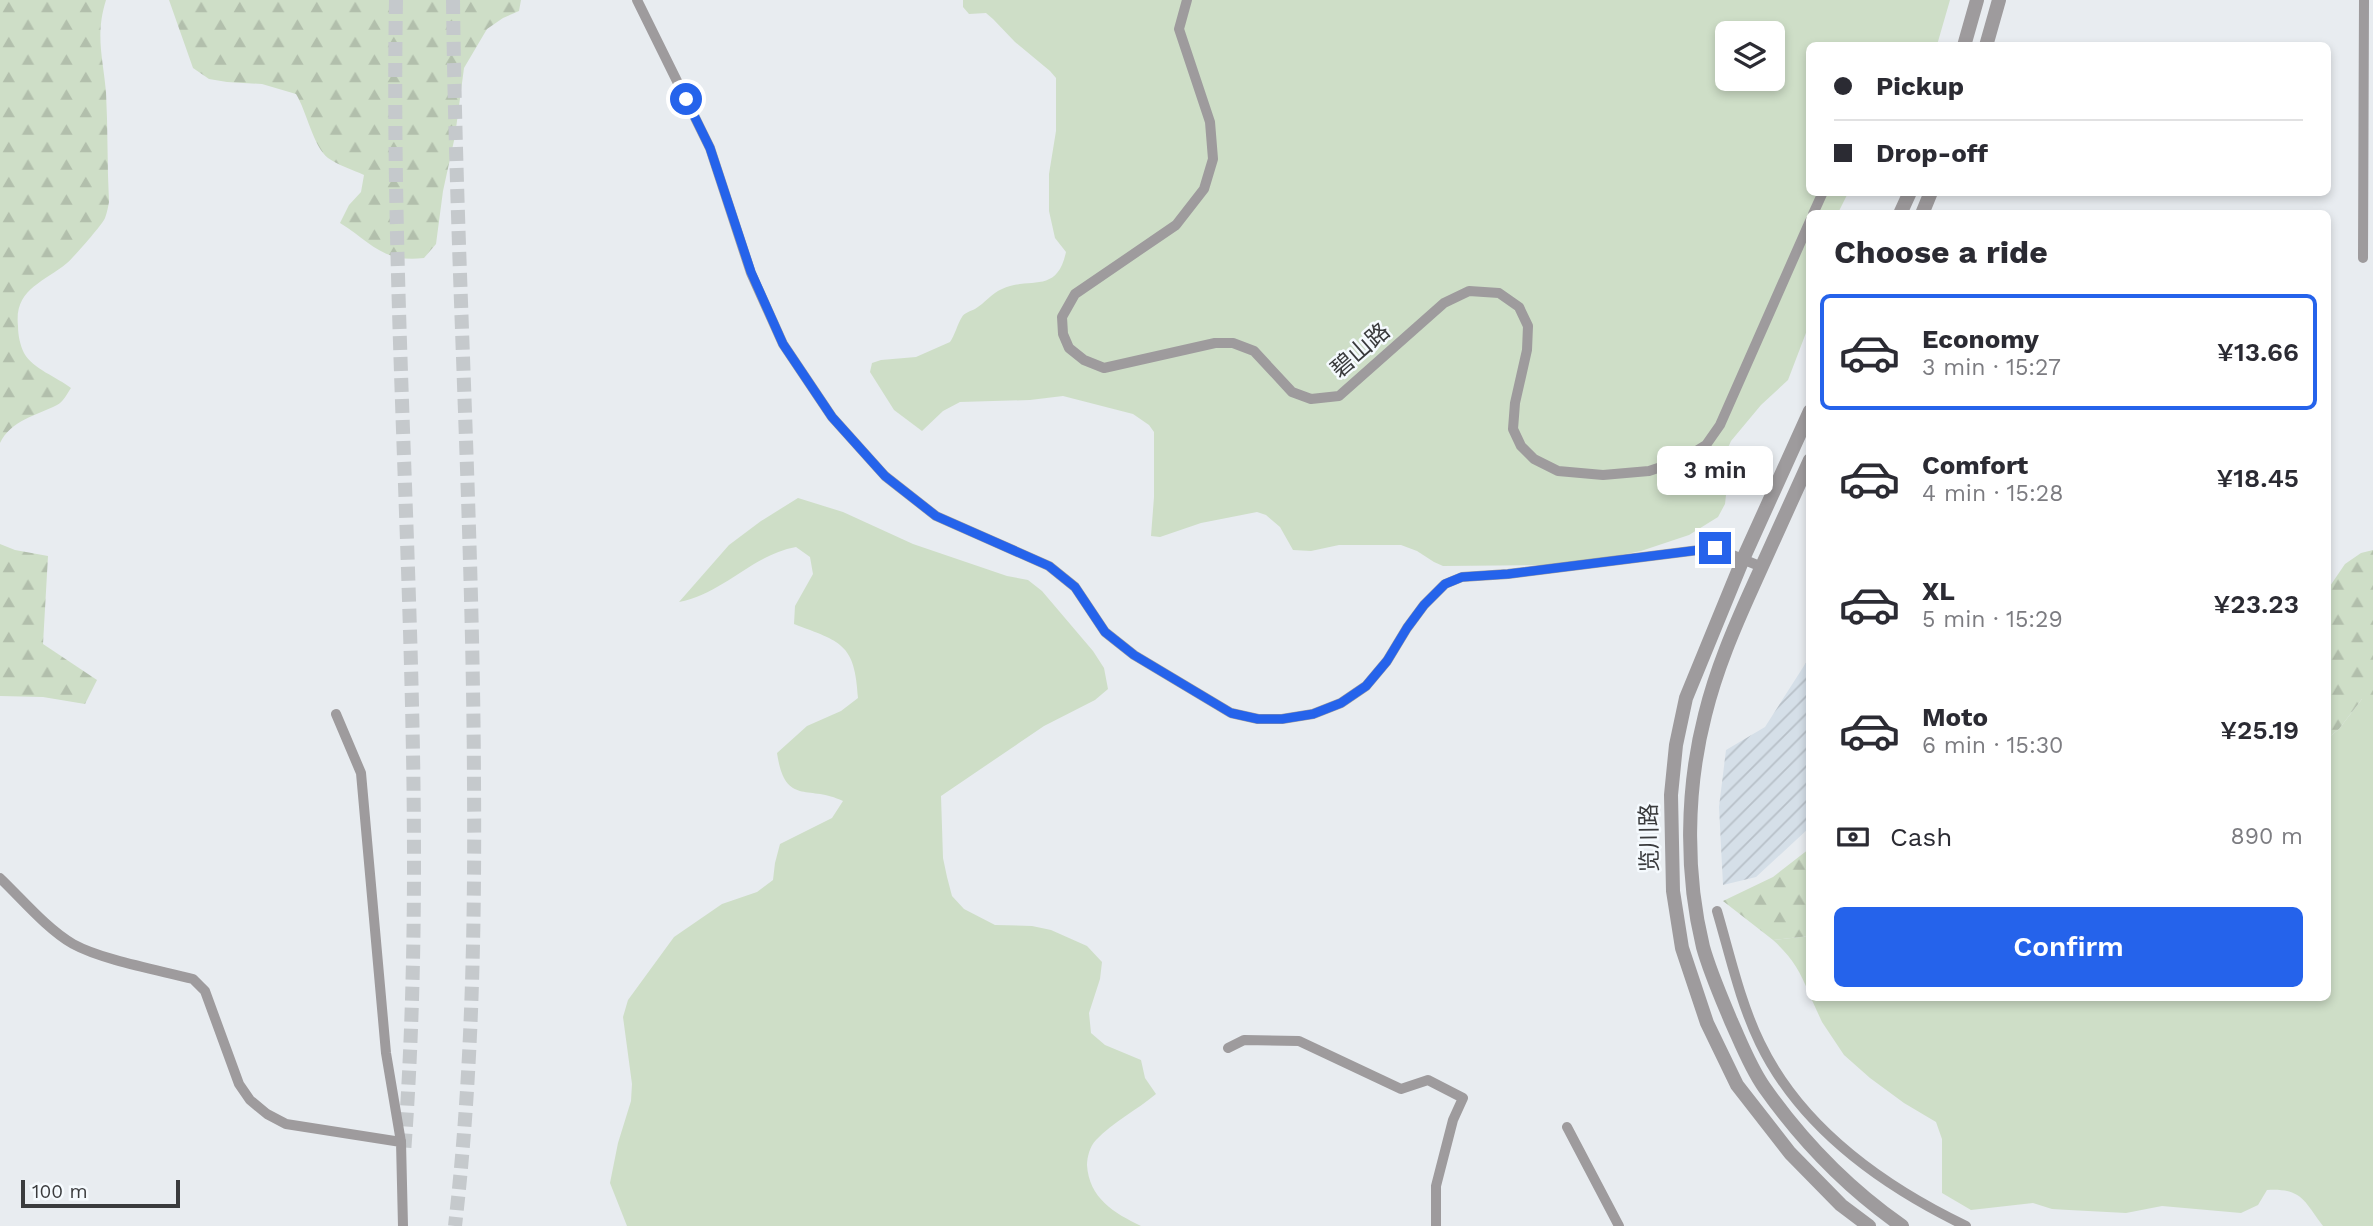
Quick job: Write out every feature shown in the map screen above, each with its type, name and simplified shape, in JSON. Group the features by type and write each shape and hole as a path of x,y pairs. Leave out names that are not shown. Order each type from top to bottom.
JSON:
{"street":[{"path":"636,0 710,148 751,272 783,344 832,417 885,476 936,516 1049,566 1075,587 1105,632 1134,655 1231,713 1258,719 1282,719 1313,714 1341,703 1366,686 1387,661 1424,605 1445,584 1462,577 1508,574 1715,548 1762,566"},
{"name":"碧山路","path":"1187,0 1179,29 1210,122 1213,159 1204,189 1176,225 1075,295 1062,317 1063,334 1069,348 1084,360 1104,368 1214,343 1233,343 1254,351 1292,392 1311,399 1339,396 1444,303 1469,291 1499,293 1519,307 1528,326 1527,351 1515,403 1513,429 1521,446 1534,458 1558,471 1603,475 1649,471 1682,460 1706,445 1720,425 1806,229"},
{"path":"1965,42 1977,0"},
{"path":"1987,42 1999,0"},
{"path":"2363,258 2364,0"},
{"name":"览川路","path":"1806,420 1700,658 1686,698 1676,745 1671,795 1673,891 1682,948 1707,1023 1737,1086 1790,1153 1841,1205 1869,1226"},
{"name":"览川路","path":"1806,469 1729,639 1704,717 1695,766 1692,805 1692,863 1696,908 1704,948 1721,998 1741,1045 1764,1087 1836,1173 1902,1226"},
{"path":"336,714 361,773 386,1053 401,1142 402,1226"},
{"path":"0,878 72,944 92,952 193,979 205,990 211,1003 239,1084 250,1100 267,1114 286,1124 401,1142"},
{"path":"1675,912 1696,908"},
{"path":"1717,911 1759,1041 1801,1105 1835,1141 1869,1168 1923,1204 1966,1226"},
{"path":"1228,1048 1244,1040 1299,1041 1401,1089 1427,1080 1463,1098 1436,1185 1436,1226"},
{"path":"1567,1127 1619,1226"}],"shaded area":[{"path":"1806,663 1806,831 1756,877 1723,885 1719,807 1726,750 1765,727"}],"green space":[{"path":"0,0 106,0 100,36 106,92 109,202 105,218 94,234 67,263 25,295 18,313 21,347 28,359 71,388 59,404 17,424 0,443"},
{"path":"169,0 521,0 519,11 487,29 464,68 436,244 424,258 410,259 388,254 340,223 349,205 361,192 364,175 336,163 323,153 296,94 262,84 209,79 193,68"},
{"path":"963,0 1950,0 1938,42 1806,42 1806,196 1846,196 1840,210 1806,210 1806,333 1788,380 1761,405 1731,441 1720,466 1726,495 1725,504 1718,517 1689,535 1641,551 1571,565 1443,566 1401,545 1339,545 1311,551 1293,550 1280,527 1266,515 1257,512 1201,523 1160,537 1151,536 1154,432 1133,414 1063,396 960,402 943,411 922,431 894,410 870,372 872,363 916,357 950,342 964,314 979,307 1002,289 1049,279 1062,265 1066,252 1055,238 1049,211 1049,174 1056,131 1056,78 986,13 969,14 963,7"},
{"path":"798,498 843,512 913,544 1007,576 1028,580 1042,591 1104,668 1108,689 1095,700 1044,726 941,796 943,858 952,896 964,909 995,925 1032,926 1051,930 1087,946 1102,962 1100,979 1089,1013 1091,1033 1105,1045 1141,1060 1145,1078 1156,1094 1096,1140 1089,1152 1087,1165 1092,1187 1105,1203 1121,1216 1141,1226 627,1226 610,1183 618,1143 631,1101 632,1084 623,1017 628,1000 674,937 722,904 757,892 773,880 780,844 832,818 843,801 792,787 781,770 777,753 807,726 841,711 858,698 849,655 834,641 794,624 795,606 813,574 810,557 796,547 780,551 710,591 679,602 729,545"},
{"path":"0,544 15,550 48,556 43,644 97,680 85,704 43,697 0,696"},
{"path":"2373,550 2373,699 2362,699 2331,736 2331,585 2345,564 2361,553"},
{"path":"2362,699 2373,699 2373,1226 2323,1226 2301,1198 2288,1191 2279,1190 2267,1190 2258,1205 2241,1213 2162,1206 2126,1213 2052,1209 2033,1203 1971,1210 1942,1193 1942,1139 1936,1122 1904,1103 1844,1055 1822,1022 1812,1001 2331,1001 2331,736"},
{"path":"1806,851 1806,936 1773,940 1723,901 1773,877"},
{"path":"1806,936 1806,987 1794,964 1773,940"}],"tunnel":[{"path":"396,0 398,289 414,865 412,1009 404,1153"},
{"path":"453,0 471,587 474,838 469,1060 455,1226"}],"route":[{"path":"686,99 710,148 751,272 783,344 832,417 885,476 936,516 1049,566 1075,587 1105,632 1134,655 1231,713 1258,719 1282,719 1313,714 1341,703 1366,686 1387,661 1424,605 1445,584 1462,577 1508,574 1715,548"}]}
